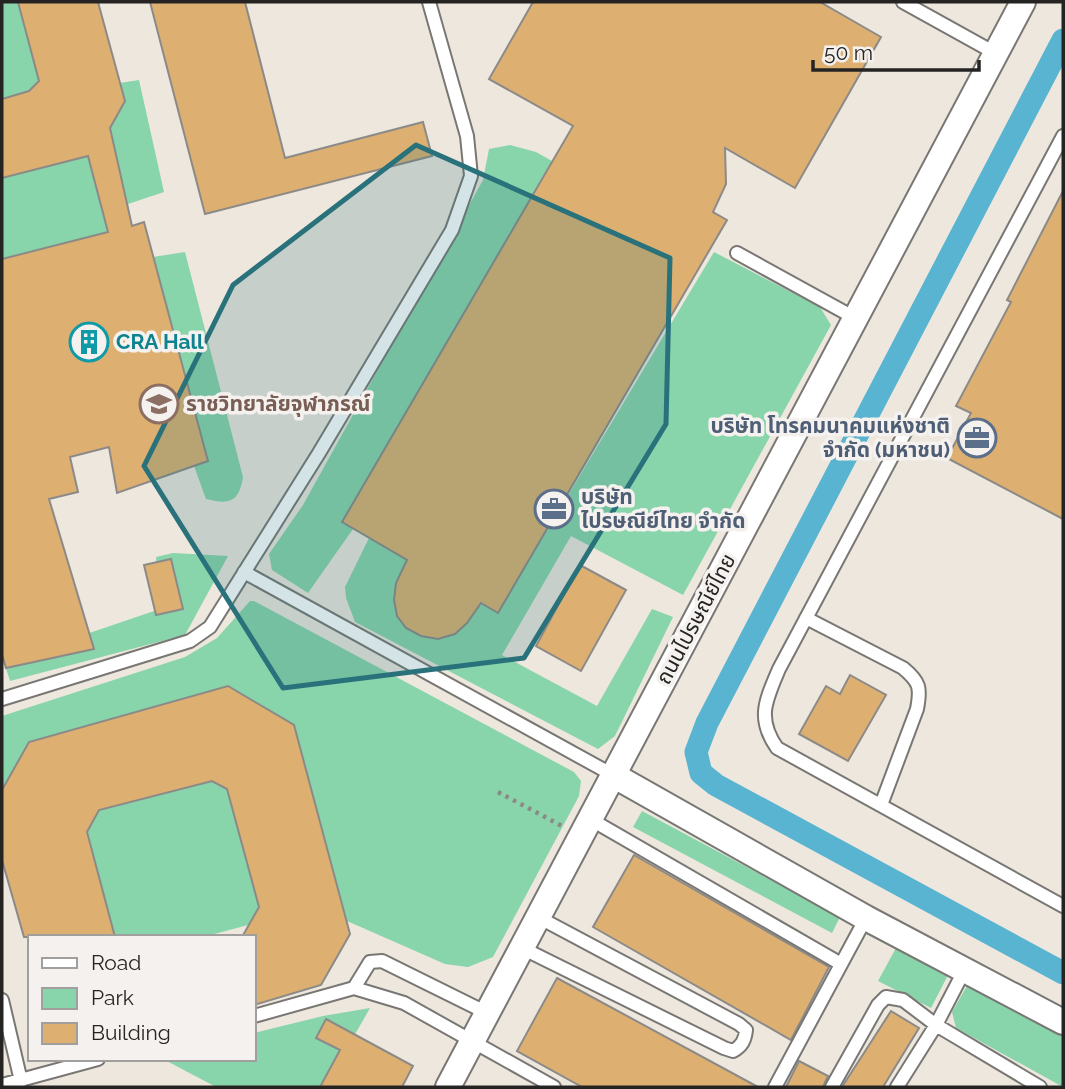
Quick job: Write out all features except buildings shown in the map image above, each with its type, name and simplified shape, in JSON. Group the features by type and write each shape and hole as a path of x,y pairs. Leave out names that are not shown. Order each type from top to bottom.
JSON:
{"street":[{"name":"ถนนไปรษณีย์ไทย","path":"448,1087 1023,2"},
{"path":"613,775 866,918 1063,1022"}],"lane":[{"path":"2,699 190,641 211,627 319,453 452,230 471,176 467,136 429,2"},
{"path":"902,2 995,53"},
{"path":"1063,136 779,669 768,697 765,719 766,733 777,748 1063,906"},
{"path":"737,253 855,318"},
{"path":"244,572 613,775"},
{"path":"806,618 903,668 915,678 920,692 917,709 881,805"},
{"path":"585,828 841,964"},
{"path":"522,948 724,1048 733,1051 746,1038 746,1030 739,1024 538,917"},
{"path":"775,1087 866,918"},
{"path":"354,988 370,962 382,961 487,1013"},
{"path":"897,1087 936,1025 965,969"},
{"path":"256,1015 354,988 404,1003 554,1087"},
{"path":"832,1087 877,1006 886,997 903,1000 936,1025 1040,1087"},
{"path":"2,1000 21,1081"},
{"path":"2,1085 91,1061"}],"path":[{"path":"498,792 585,828"}],"highlighted area":[{"path":"416,145 670,258 666,424 524,658 283,688 144,466 233,285"}],"shaded area":[{"name":"บริษัท ไปรษณีย์ไทย จำกัด","path":"2,2 1063,2 1063,1087 2,1087"}],"green space":[{"path":"2,2 18,2 39,81 29,91 2,99"},
{"path":"139,80 164,192 128,204 132,226 2,259 2,178 94,155 125,101 120,83"},
{"path":"510,145 536,152 552,161 353,529 308,593 272,570 269,554 303,505 483,180 489,149"},
{"path":"185,252 243,477 236,497 221,502 206,499 194,466 208,461 153,257"},
{"path":"714,252 820,307 831,325 683,595 571,536 502,655 597,706 652,609 673,617 615,736 598,749 355,622 345,587 369,538 498,612"},
{"path":"173,553 228,556 185,635 10,681 4,662 160,609 156,557"},
{"path":"250,601 574,772 581,781 579,796 493,957 468,967 445,964 347,921 294,725 228,686 29,742 2,790 2,716 185,657 217,638"},
{"path":"212,781 227,789 259,907 248,925 210,935 114,935 87,832 99,810"},
{"path":"642,811 840,917 832,933 633,827"},
{"path":"896,948 948,975 931,1008 878,981"},
{"path":"968,984 1063,1037 1063,1087 956,1028 952,1012"},
{"path":"370,1008 325,1087 216,1087 167,1061 256,1061 256,1033"}],"waterway":[{"path":"1063,40 707,723 696,752 701,773 716,785 1063,973"}],"place":[{"name":"CRA Hall","path":"89,342"},
{"name":"ราชวิทยาลัยจุฬาภรณ์","path":"159,404"},
{"name":"บริษัท โทรคมนาคมแห่งชาติ จำกัด (มหาชน)","path":"977,438"},
{"name":"บริษัท ไปรษณีย์ไทย จำกัด","path":"554,509"}]}
